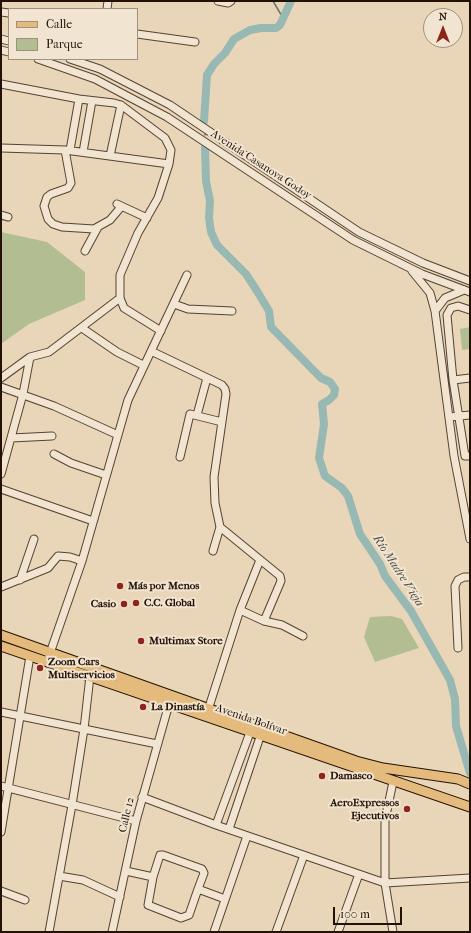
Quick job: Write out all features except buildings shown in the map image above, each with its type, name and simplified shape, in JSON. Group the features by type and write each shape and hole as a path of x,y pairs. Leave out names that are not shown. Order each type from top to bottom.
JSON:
{"main road":[{"name":"Avenida Bolívar","path":"1,635 90,676 169,704 356,761 383,768 458,779 470,784"},
{"name":"Avenida Bolívar","path":"1,646 30,656 48,657 208,710 251,729"},
{"name":"Avenida Bolívar","path":"262,732 393,782 470,807"},
{"path":"420,773 417,779 423,792"}],"street":[{"path":"218,1 228,3 231,1"},
{"path":"138,34 195,42"},
{"name":"Avenida Casanova Godoy","path":"41,60 95,80 167,117 353,240 410,268 467,291"},
{"name":"Avenida Casanova Godoy","path":"73,60 100,69 170,105 359,232 423,263 470,281"},
{"path":"1,84 121,106 165,138 171,150 169,164 158,198 121,270 120,298 124,308 161,331"},
{"path":"79,99 68,150 71,182 70,186 47,197 44,206 45,213 53,224 85,229 98,227 116,215 119,205 147,218"},
{"path":"83,152 92,101"},
{"path":"110,156 121,106"},
{"path":"1,148 68,150 169,164"},
{"path":"85,251 98,227"},
{"path":"410,268 430,293 435,311 457,476 470,539"},
{"path":"48,657 82,561 128,400 143,365 161,331 187,274"},
{"path":"435,311 446,298 467,291"},
{"path":"1,378 30,357 49,352 120,298"},
{"path":"174,304 188,309 232,311"},
{"path":"470,310 458,306 451,308 447,315 453,380 465,456 470,456"},
{"path":"82,328 117,352 143,365"},
{"path":"151,351 222,385 225,389 214,477 215,503 220,527 213,551"},
{"path":"1,474 24,394 30,357"},
{"path":"197,415 207,378"},
{"path":"453,380 470,378"},
{"path":"1,387 54,406 118,435"},
{"path":"180,457 189,415 197,415 222,422"},
{"path":"449,417 470,415"},
{"path":"11,438 52,436"},
{"path":"54,454 71,463 106,475"},
{"path":"1,489 94,521"},
{"path":"220,527 281,578 264,621"},
{"path":"20,580 34,539"},
{"path":"1,587 48,568 58,556 70,557 82,561"},
{"path":"208,710 240,610 260,560"},
{"path":"458,648 455,586 458,580 464,577 470,577"},
{"path":"240,610 264,621 282,625 303,636"},
{"path":"1,832 4,786 30,656"},
{"path":"48,932 60,876 72,805 84,729 90,676"},
{"name":"Calle 12","path":"112,932 142,797 169,704"},
{"path":"1,712 157,744"},
{"path":"216,825 251,729"},
{"path":"229,829 262,732"},
{"path":"393,782 385,820 385,883 393,932"},
{"path":"4,786 136,822"},
{"path":"142,797 247,836 385,883 470,878"},
{"path":"214,932 247,836"},
{"path":"160,855 202,869 204,873 189,914 181,918 148,905 153,877 160,855"},
{"path":"276,932 304,855"},
{"path":"126,871 153,877"},
{"path":"338,932 358,874"},
{"path":"60,876 83,880 120,897"},
{"path":"198,889 225,900"},
{"path":"1,891 25,900"}],"green space":[{"path":"1,232 47,242 85,272 85,300 29,324 1,344"},
{"path":"470,327 470,349 462,350 460,329"},
{"path":"391,616 402,619 419,648 375,662 364,637 370,617"}],"waterway":[{"path":"273,1 283,18"},
{"name":"Río Madre Vieja","path":"204,121 207,75 214,64 225,53 234,39 250,30 276,28 280,25 291,1"},
{"name":"Río Madre Vieja","path":"205,148 206,181 210,201 209,218 211,232 217,245 246,274 257,291 269,311 271,327 321,378 330,382 335,389 334,395 322,404 324,424 319,458 325,476 342,488 348,496 360,534 380,564 385,576 411,611 450,680 455,699 456,726 470,773"}],"place":[{"name":"Más por Menos","path":"120,586"},
{"name":"C.C. Global","path":"136,603"},
{"name":"Casio","path":"124,604"},
{"name":"Multimax Store","path":"141,641"},
{"name":"Zoom Cars Multiservicios","path":"40,668"},
{"name":"La Dinastía","path":"143,707"},
{"name":"Damasco","path":"322,776"},
{"name":"AeroExpressos Ejecutivos","path":"407,809"}]}
